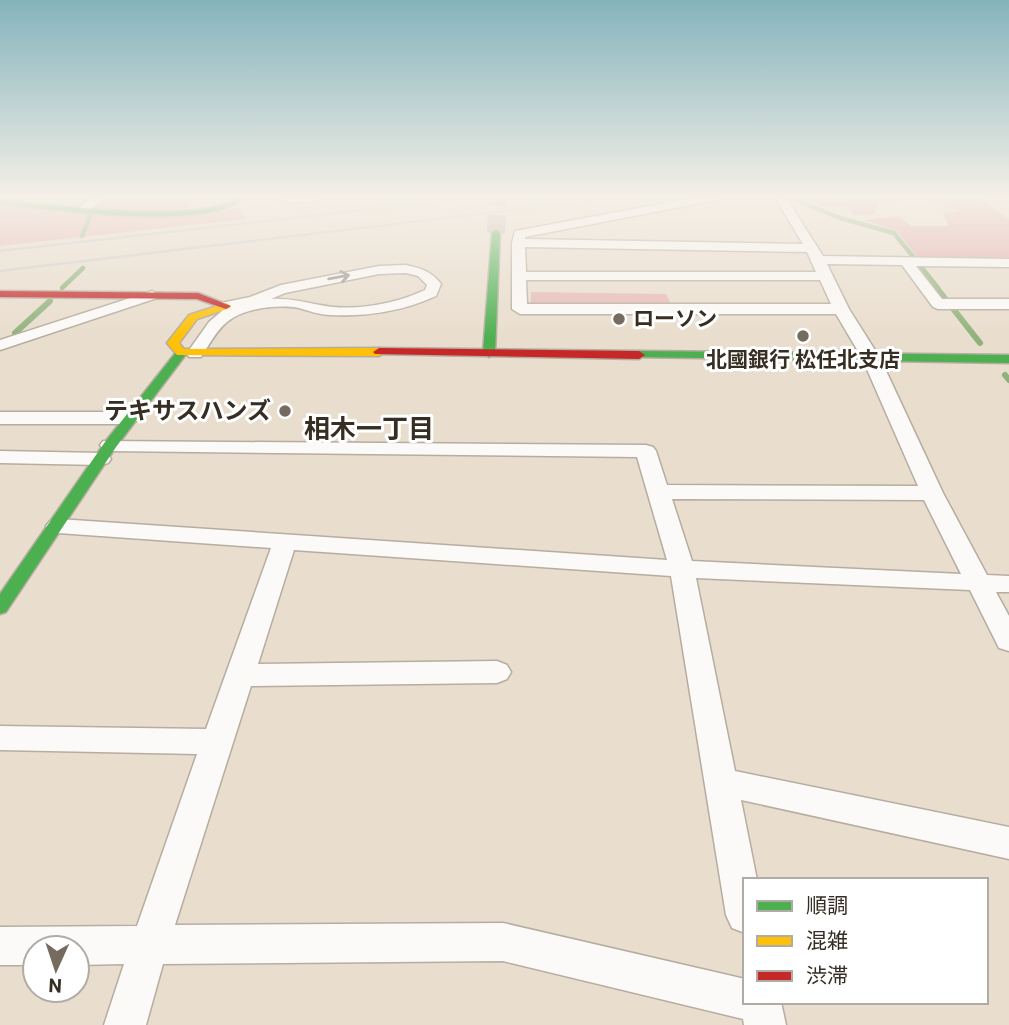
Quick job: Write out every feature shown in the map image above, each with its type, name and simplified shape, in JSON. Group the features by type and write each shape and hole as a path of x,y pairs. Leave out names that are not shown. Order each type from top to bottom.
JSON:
{"street":[{"path":"489,353 495,244"},
{"path":"518,244 520,309 841,309"},
{"path":"605,244 814,254 906,262 1009,263"},
{"path":"808,244 841,309 871,358 932,493 1009,641"},
{"path":"906,262 938,304 1009,304"},
{"path":"0,293 198,296 228,309 272,303 301,304 332,311 418,300 432,293 434,284 423,273 406,269 379,270 281,289 254,301 228,309 193,317 173,343 188,353 489,353 1007,362"},
{"path":"519,276 823,276"},
{"path":"301,304 300,294 314,282"},
{"path":"0,345 152,295"},
{"path":"0,608 58,526 105,452 131,418 228,309"},
{"path":"0,338 18,339"},
{"path":"0,418 131,418"},
{"path":"0,457 105,452 646,451 682,569 743,904"},
{"path":"658,492 932,493"},
{"path":"58,526 682,569 1009,584"},
{"path":"125,1025 149,945 285,541"},
{"path":"240,676 497,672"},
{"path":"0,738 218,742"},
{"path":"720,782 1009,843"},
{"path":"0,946 503,942 743,999"},
{"path":"760,1004 765,1025"}],"shaded area":[{"path":"907,244 1009,244 1009,259 918,258"},
{"path":"531,292 666,294 672,307 531,306"}],"waterway":[{"path":"903,244 915,259"},
{"path":"918,263 938,288"},
{"path":"62,288 83,268"},
{"path":"936,287 980,343"},
{"path":"15,333 50,301"},
{"path":"1005,375 1009,380"}],"railway":[{"path":"0,251 64,244"},
{"path":"0,271 228,244"}],"traffic: fast":[{"path":"489,353 495,244"},
{"path":"0,608 110,445 181,353"},
{"path":"639,355 1009,359"}],"traffic: slow":[{"path":"226,306 193,317 173,343 181,353 379,352"}],"traffic: jam":[{"path":"0,294 198,296 226,306"},
{"path":"379,352 639,355"}],"place":[{"name":"ローソン","path":"619,319"},
{"name":"北國銀行 松任北支店","path":"803,336"},
{"name":"テキサスハンズ","path":"285,411"}],"district":[{"name":"相木一丁目","path":"369,429"}]}
